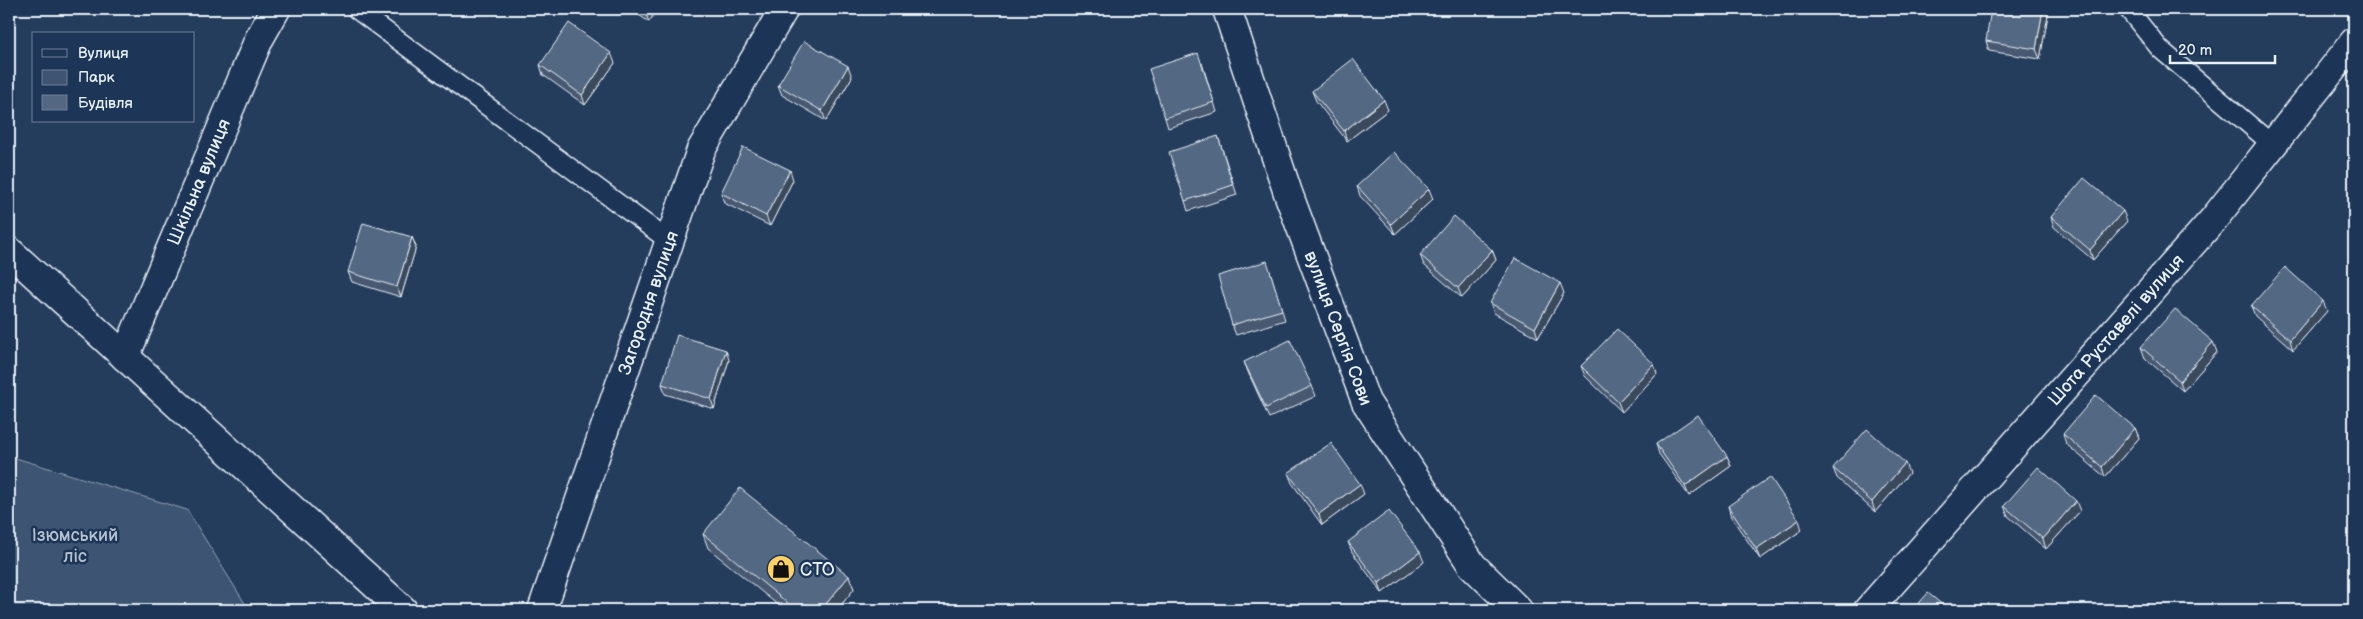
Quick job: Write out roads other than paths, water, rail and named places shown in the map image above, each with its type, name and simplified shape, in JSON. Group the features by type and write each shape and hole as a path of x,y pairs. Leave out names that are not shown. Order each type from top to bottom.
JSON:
{"main road":[{"name":"Шкільна вулиця","path":"125,356 259,39 276,9"},
{"name":"Загородня вулиця","path":"542,610 701,150 784,9"},
{"name":"вулиця Сергія Сови","path":"1227,9 1288,193 1366,402 1472,565 1518,610"},
{"name":"Шота Руставелі вулиця","path":"1868,610 2213,220 2354,42"},
{"path":"9,250 403,610"}],"lane":[{"path":"356,9 669,241"},
{"path":"2128,9 2160,50 2273,145"}],"place":[{"name":"СТО","path":"781,569"}],"park label":[{"name":"Ізюмський ліс","path":"75,545"}]}
